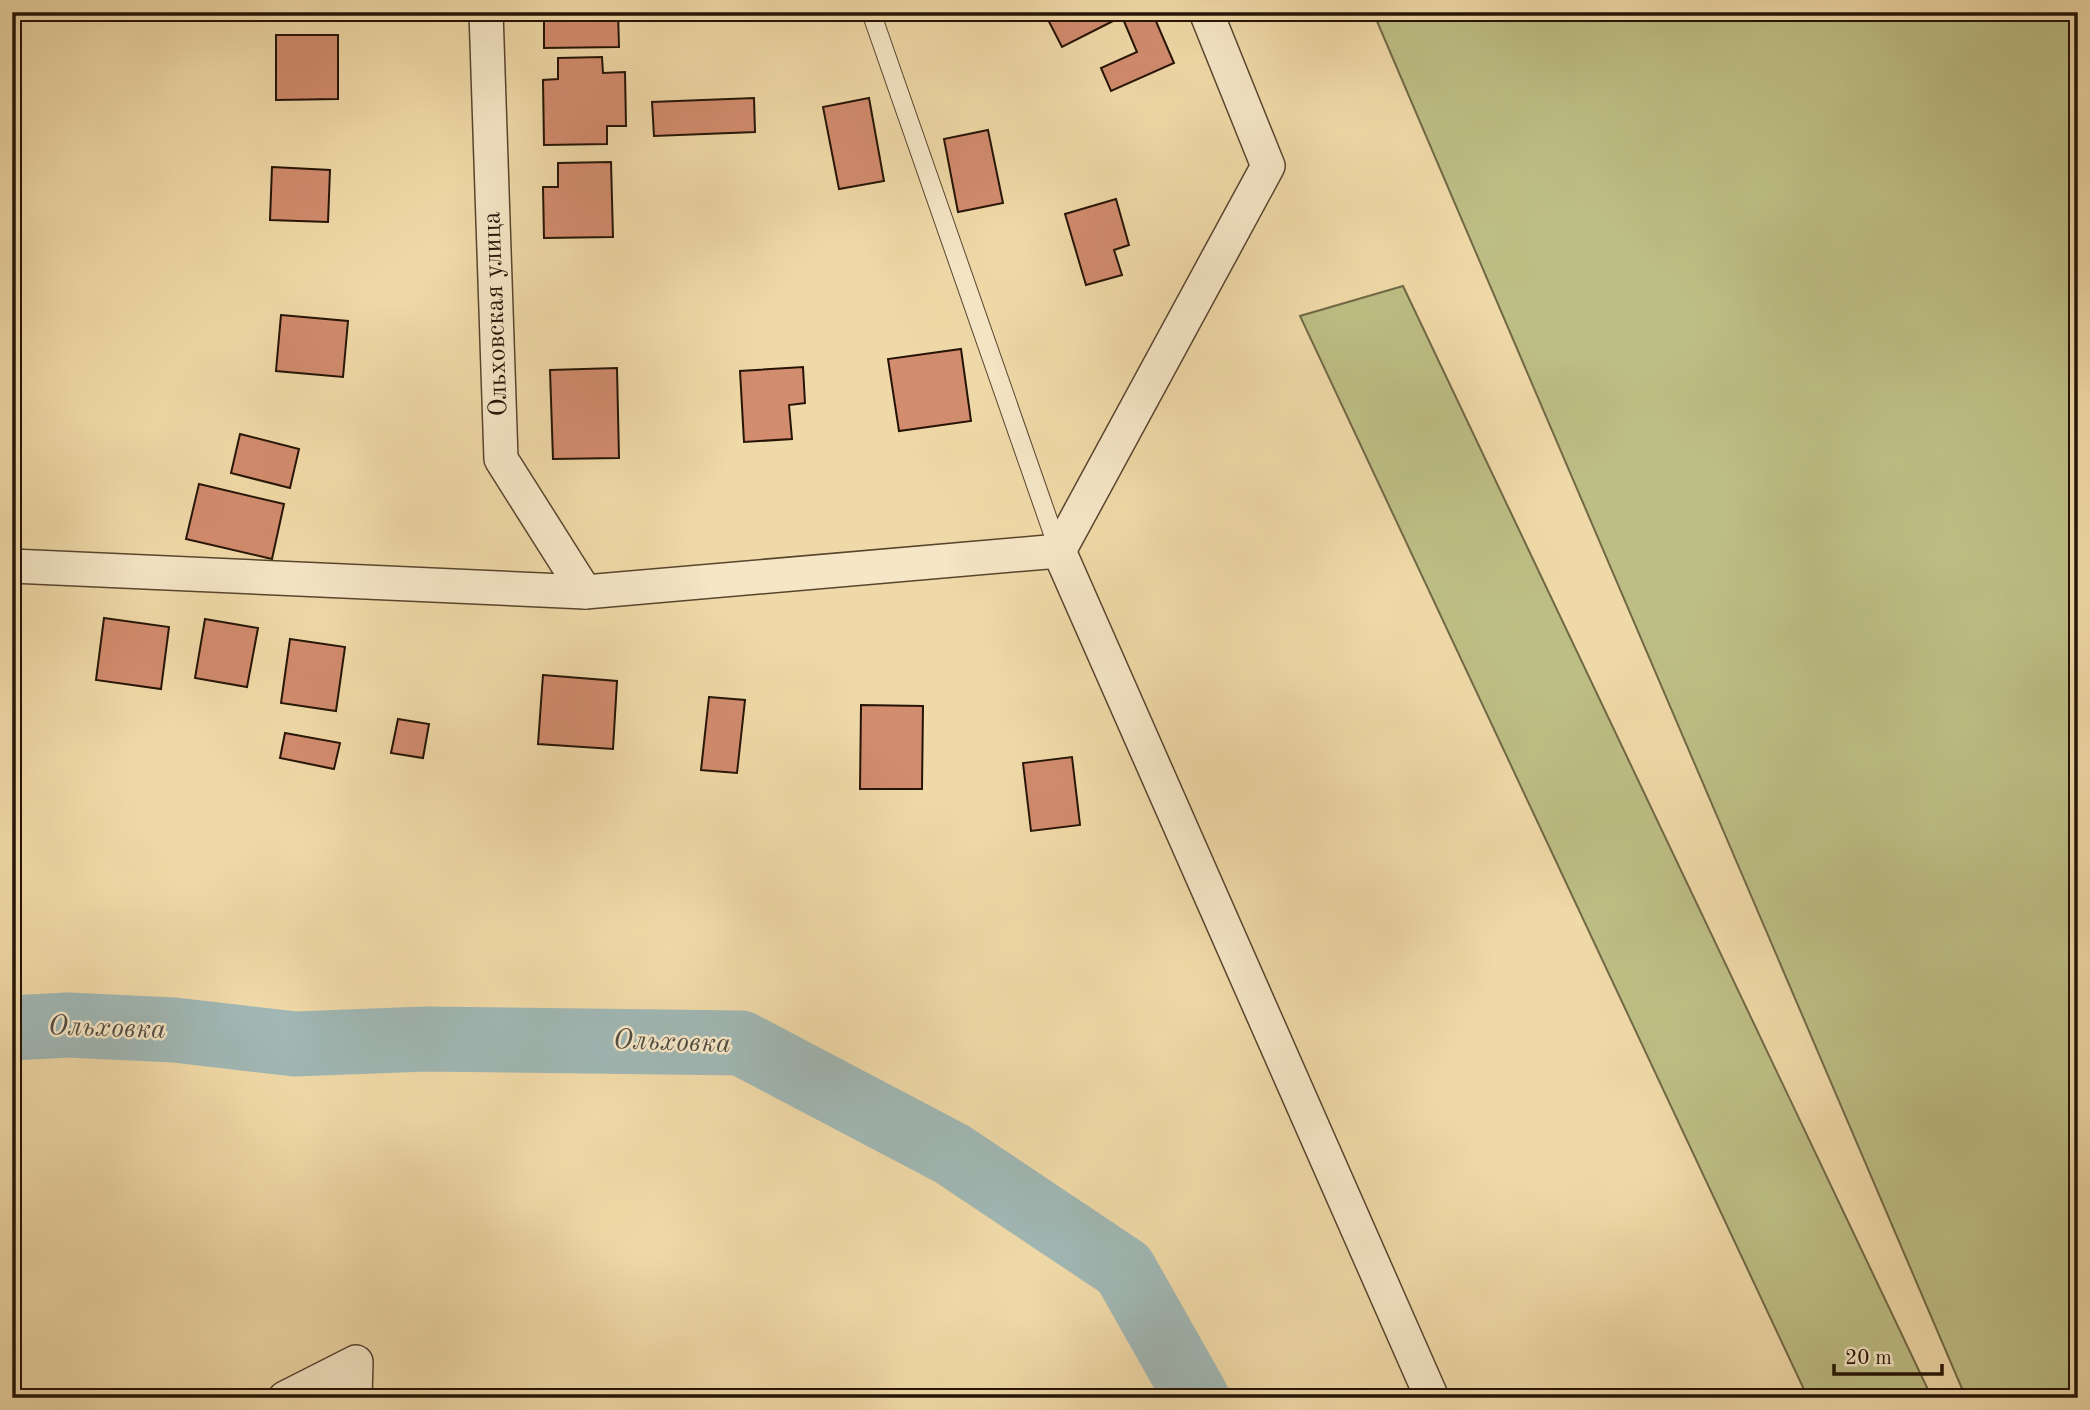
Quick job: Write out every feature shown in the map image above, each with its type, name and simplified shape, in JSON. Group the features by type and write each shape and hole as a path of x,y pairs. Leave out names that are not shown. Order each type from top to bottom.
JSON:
{"street":[{"name":"Ольховская улица","path":"486,12 501,459 585,592"},
{"path":"1059,551 1268,166 1206,12"},
{"path":"12,566 585,592 1059,551"},
{"path":"1059,551 1433,1398"},
{"path":"285,1398 356,1362 355,1398"}],"lane":[{"path":"871,12 1059,551"}],"green space":[{"path":"1373,12 2078,12 2078,1398 1966,1398"},
{"path":"1403,286 1932,1398 1808,1398 1300,316"}],"building":[{"path":"544,12 618,12 619,47 544,48"},
{"path":"1044,12 1113,12 1117,19 1062,47"},
{"path":"1137,12 1152,12 1174,63 1111,91 1101,68 1137,52 1123,19"},
{"path":"276,35 338,35 338,99 276,100"},
{"path":"602,57 603,73 625,72 626,126 607,126 607,144 544,145 543,80 558,79 558,58"},
{"path":"754,98 755,132 654,136 652,102"},
{"path":"869,98 884,181 839,189 823,107"},
{"path":"988,130 1003,203 958,212 944,139"},
{"path":"611,162 613,237 544,238 543,187 558,187 558,163"},
{"path":"272,167 330,170 328,222 270,220"},
{"path":"1116,199 1129,245 1114,250 1122,275 1086,285 1065,214"},
{"path":"281,315 348,321 343,377 276,371"},
{"path":"961,349 971,421 899,431 888,359"},
{"path":"803,367 805,403 789,405 792,439 744,442 740,371"},
{"path":"617,368 619,458 553,459 550,370"},
{"path":"240,434 299,449 290,488 231,473"},
{"path":"199,484 284,504 272,559 186,539"},
{"path":"104,618 169,627 161,689 96,680"},
{"path":"205,619 258,628 247,687 195,678"},
{"path":"290,639 345,647 336,711 281,703"},
{"path":"543,675 617,681 613,749 538,744"},
{"path":"709,697 745,700 737,773 701,770"},
{"path":"861,705 923,706 922,789 860,789"},
{"path":"398,719 429,724 423,758 391,753"},
{"path":"285,733 340,743 334,769 280,758"},
{"path":"1072,757 1080,825 1031,831 1023,763"}],"waterway":[{"name":"Ольховка","path":"12,1028 68,1025 174,1030 295,1044 426,1039 741,1043 952,1154 1124,1269 1197,1398"}]}
